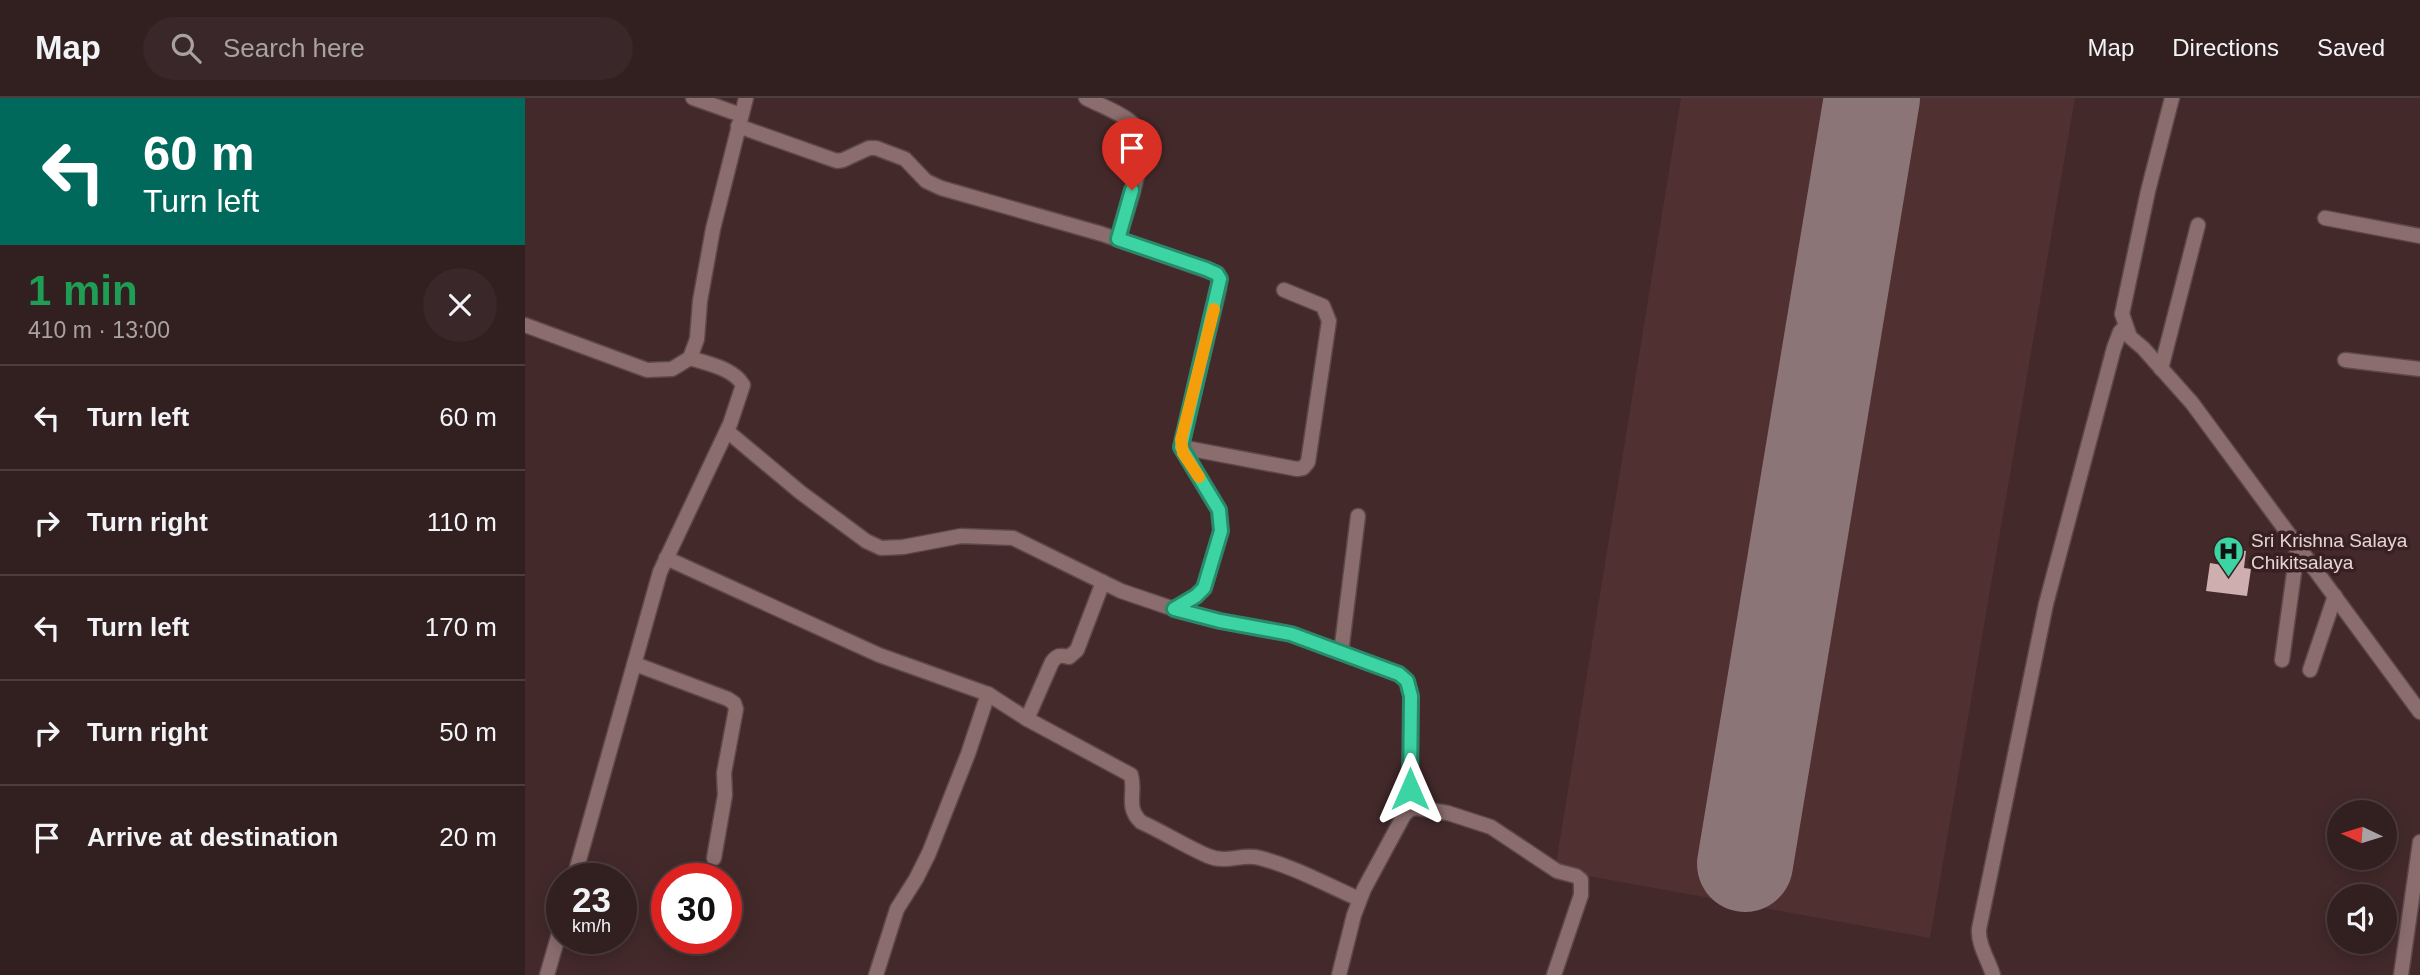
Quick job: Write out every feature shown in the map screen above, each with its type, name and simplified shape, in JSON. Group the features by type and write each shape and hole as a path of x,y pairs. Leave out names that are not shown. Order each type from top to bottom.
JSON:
{"street":[{"path":"693,98 740,121 837,161 860,151 876,148 905,159 926,181 941,188 1118,239 1217,274 1220,279 1181,447 1219,510 1221,531 1204,588 1174,609"},
{"path":"525,325 647,370 672,369 690,358 697,339 700,301 713,229 746,98"},
{"path":"1086,98 1133,123 1138,132 1141,146 1139,166 1118,239"},
{"path":"2172,98 2132,265 2122,314 2125,327 2130,337 2192,403 2420,712"},
{"path":"2325,218 2420,236"},
{"path":"2161,369 2198,225"},
{"path":"1181,447 1297,469 1304,468 1308,462 1329,321 1323,306 1284,290"},
{"path":"1993,975 1988,957 1978,939 1979,929 2046,604 2114,348 2120,332 2125,327"},
{"path":"578,863 666,558 727,431 743,384 728,371 690,358"},
{"path":"2345,360 2420,369"},
{"path":"727,431 800,492 866,541 881,548 903,547 961,536 1013,538 1121,591 1220,621 1291,634 1399,674 1407,681 1411,696 1410,809"},
{"path":"1341,653 1358,516"},
{"path":"2282,660 2298,544"},
{"path":"666,558 879,655 988,694 1027,719 1131,775 1131,809 1134,815 1141,822 1209,857 1228,861 1253,856 1299,872 1359,899"},
{"path":"1027,719 1052,662 1060,655 1069,657 1077,650 1103,582"},
{"path":"2310,670 2335,596"},
{"path":"635,664 734,703 736,709 724,772 725,795 714,858"},
{"path":"876,975 897,909 916,880 929,853 968,754 988,694"},
{"path":"1339,975 1359,899 1404,814 1410,809 1448,813 1491,827 1557,871 1581,880 1581,895 1554,975"},
{"path":"2401,975 2420,842"},
{"path":"547,975 553,954"}],"shaded area":[{"path":"1681,98 2075,98 1930,938 1555,870"}],"building":[{"path":"2230,549 2246,551 2244,568 2251,569 2247,596 2206,591 2210,563 2228,566"}],"runway":[{"path":"1745,864 1872,98"}],"slow traffic":[{"path":"1199,477 1183,453 1181,440 1214,309"}],"place":[{"name":"Sri Krishna Salaya Chikitsalaya","path":"2228,578"}],"route":[{"path":"1132,190 1118,239 1206,269 1217,274 1220,279 1181,447 1219,510 1221,531 1204,588 1174,609 1220,621 1291,634 1399,674 1407,681 1411,696 1410,789"}]}
